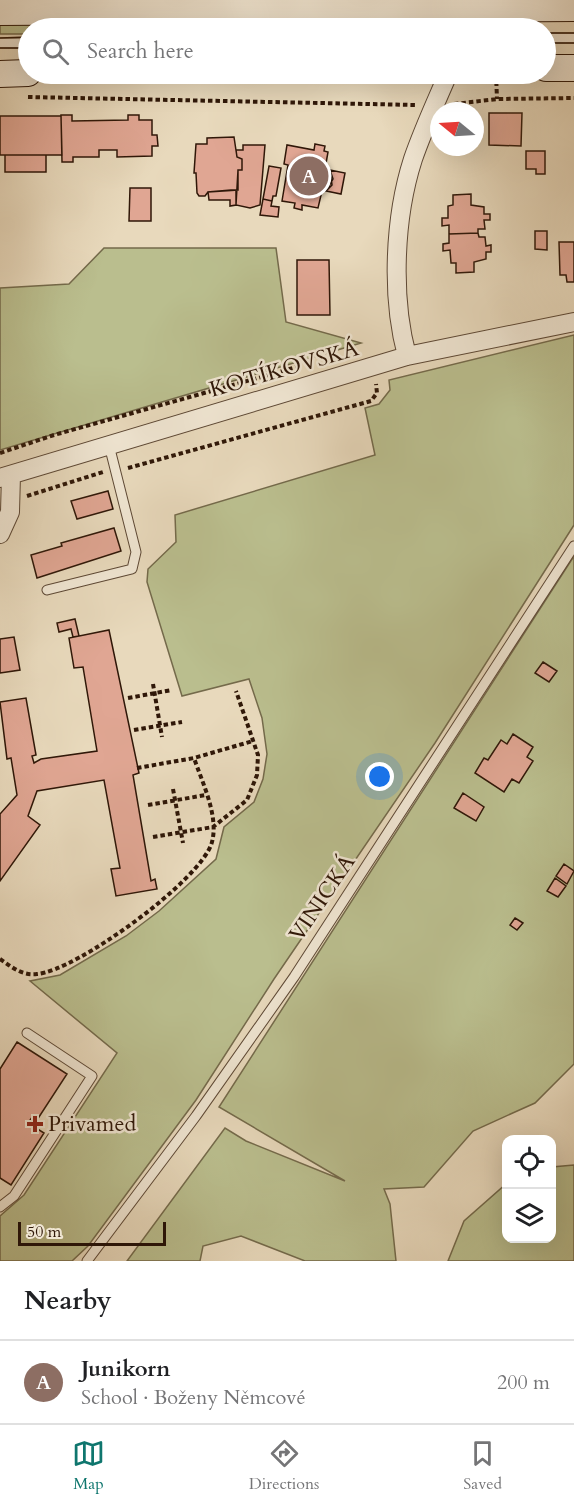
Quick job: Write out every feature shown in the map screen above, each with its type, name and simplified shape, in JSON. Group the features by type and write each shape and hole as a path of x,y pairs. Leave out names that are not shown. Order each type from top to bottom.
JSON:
{"main road":[{"path":"0,12 484,4 574,8"},
{"path":"556,68 574,68"},
{"path":"0,74 18,82"}],"street":[{"path":"436,102 444,84"},
{"path":"407,356 399,327 395,294 399,230 413,161 430,118"},
{"name":"KOTÍKOVSKÁ","path":"0,534 6,523 12,500 6,477 374,368 407,356 574,322"}],"lane":[{"path":"556,38 574,38"},
{"path":"0,43 18,43"},
{"path":"47,590 132,569 136,552 109,445"},
{"name":"VINICKÁ","path":"87,1261 196,1116 294,977 574,546"},
{"path":"0,1207 14,1196 92,1076 27,1033"}],"path":[{"path":"496,84 497,99"},
{"path":"26,85 430,105"},
{"path":"466,102 497,99 574,98"},
{"path":"409,105 413,114"},
{"path":"0,453 166,403 300,367"},
{"path":"12,500 114,469 147,464 371,401 377,393 374,368"},
{"path":"153,684 162,737"},
{"path":"128,698 171,690"},
{"path":"153,837 213,826 247,800 259,764 236,691"},
{"path":"134,730 182,722"},
{"path":"137,768 194,758 253,741"},
{"path":"0,959 22,973 30,975 58,970 128,928 183,880 205,856 212,843 213,826 194,758"},
{"path":"173,789 183,843"},
{"path":"148,805 206,795"}],"green space":[{"path":"0,24 18,24 18,34 0,34"},
{"path":"104,248 276,248 286,322 361,343 0,450 0,288 69,284"},
{"path":"574,335 574,525 435,743 274,979 196,1100 88,1246 72,1261 0,1261 0,1216 24,1195 117,1053 30,981 60,975 126,936 159,911 216,859 224,827 254,802 263,779 267,754 262,718 249,679 182,696 147,582 148,569 176,542 175,515 375,455 365,408 379,404 390,390 389,380"},
{"path":"574,556 574,1064 535,1103 473,1131 424,1187 384,1189 390,1204 396,1261 305,1261 241,1236 203,1246 200,1261 127,1261 225,1128 246,1141 345,1181 219,1107"},
{"path":"574,1165 574,1261 448,1261 464,1221 502,1188 502,1243 556,1243 556,1167"}],"building":[{"path":"489,113 522,113 521,146 489,145"},
{"path":"61,115 72,115 72,121 128,120 128,115 139,115 139,120 152,120 152,135 157,135 158,146 152,146 152,156 117,157 117,150 99,150 99,157 73,157 73,162 62,162"},
{"path":"0,116 61,116 62,155 0,155"},
{"path":"234,137 237,157 242,159 242,170 238,170 238,190 208,192 205,196 199,196 196,173 194,173 196,144 207,144 207,138"},
{"path":"315,144 325,146 324,151 328,152 325,169 330,170 332,185 326,191 322,191 318,208 302,205 302,210 294,208 295,203 282,201 288,165 284,164 287,145 314,150"},
{"path":"243,145 265,145 260,205 250,208 236,205 238,170 242,170 242,159 237,157 236,150 243,150"},
{"path":"526,151 545,151 545,174 536,174 536,169 526,169"},
{"path":"5,155 46,155 46,172 5,172"},
{"path":"269,166 281,168 276,196 273,196 272,201 263,199"},
{"path":"330,170 345,173 341,194 326,191 333,179"},
{"path":"130,188 151,188 151,221 129,221"},
{"path":"236,190 236,205 230,206 230,200 209,200 208,192"},
{"path":"471,194 471,205 484,207 484,214 490,214 490,220 484,220 485,229 478,229 478,233 449,234 449,225 442,226 442,218 448,218 448,206 453,205 453,195"},
{"path":"263,199 272,201 271,206 279,207 278,217 260,215"},
{"path":"535,231 547,231 547,250 535,249"},
{"path":"478,233 479,237 485,237 486,246 491,245 491,252 486,252 486,259 474,262 474,272 456,273 456,263 451,263 450,250 443,251 443,244 449,243 449,234"},
{"path":"559,242 574,242 574,282 567,282 566,275 560,275"},
{"path":"297,260 329,260 330,315 297,315"},
{"path":"108,491 113,509 77,519 71,501"},
{"path":"114,528 121,551 37,578 31,555 62,546 61,543"},
{"path":"75,619 79,636 73,637 71,629 59,632 57,623"},
{"path":"109,630 139,773 133,775 151,881 155,879 157,889 116,896 111,869 120,868 104,780 37,791 28,816 40,825 0,881 0,814 17,795 11,758 7,759 0,702 26,698 36,755 32,756 34,763 41,759 97,751 83,667 74,668 69,638"},
{"path":"14,637 20,670 0,673 0,639"},
{"path":"543,662 557,671 549,682 535,673"},
{"path":"513,734 533,747 527,757 533,761 519,783 512,779 504,792 475,773 484,758 488,760 501,740 507,744"},
{"path":"463,793 484,807 476,821 454,808"},
{"path":"564,864 574,871 567,884 556,876"},
{"path":"555,878 566,886 558,897 547,891"},
{"path":"515,918 523,923 517,930 510,925"},
{"path":"17,1042 67,1074 37,1120 33,1116 28,1123 44,1133 11,1185 0,1178 0,1069"}],"tram line":[{"path":"556,33 574,33"},
{"path":"0,38 18,37"},
{"path":"556,43 574,43"},
{"path":"0,48 18,48"}],"place":[{"name":"Junikorn","path":"309,176"},
{"name":"Privamed","path":"35,1124"}]}
